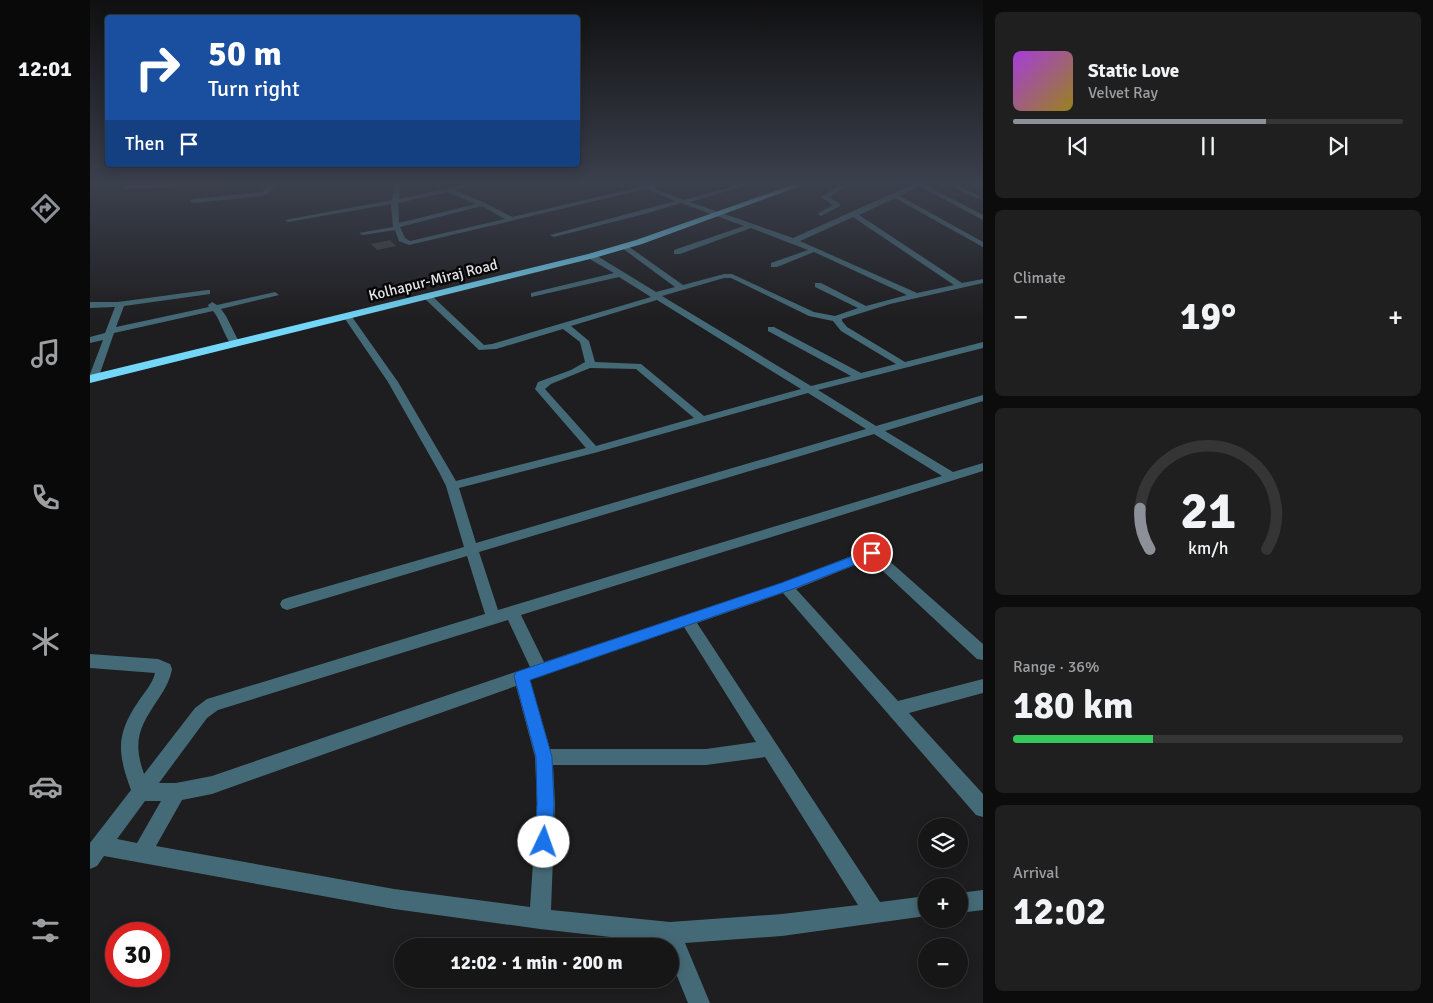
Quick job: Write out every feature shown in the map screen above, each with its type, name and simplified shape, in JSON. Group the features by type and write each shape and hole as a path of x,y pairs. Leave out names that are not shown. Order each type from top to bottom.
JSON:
{"highway":[{"name":"Kolhapur-Miraj Road","path":"91,379 591,256 677,229"}],"street":[{"path":"363,233 386,229"},
{"path":"397,229 404,242 414,242 469,229"},
{"path":"554,235 578,229"},
{"path":"677,252 743,229"},
{"path":"759,229 793,240 916,296"},
{"path":"793,240 823,229"},
{"path":"875,229 961,286"},
{"path":"954,229 983,245"},
{"path":"625,246 682,288"},
{"path":"774,265 814,250"},
{"path":"591,256 952,477"},
{"path":"534,295 620,274"},
{"path":"428,297 482,348 493,347 565,326 682,288 732,276 812,314 838,319"},
{"path":"838,319 842,314 864,308 983,281"},
{"path":"818,285 864,308"},
{"path":"90,305 119,304 206,288 214,309 222,316 235,344"},
{"path":"90,340 111,333 275,296"},
{"path":"91,379 111,333 119,304"},
{"path":"347,316 393,382 452,486 470,550 493,618"},
{"path":"838,319 844,329 905,366"},
{"path":"565,326 586,345 590,362 588,365"},
{"path":"771,329 861,377"},
{"path":"452,486 594,450 811,389 983,345"},
{"path":"594,450 542,392 540,386 549,380 581,370 588,365 638,366 703,420"},
{"path":"287,604 983,398"},
{"path":"95,853 201,714 213,704 983,467"},
{"path":"141,792 192,791 212,785 521,676 786,587 872,553 983,654"},
{"path":"786,587 983,808"},
{"path":"512,612 540,670"},
{"path":"688,621 875,912"},
{"path":"90,661 158,666 164,669 164,675 159,684 134,720 127,741 128,758 141,792"},
{"path":"521,676 544,757 546,804 540,919"},
{"path":"895,709 983,686"},
{"path":"544,757 706,757 770,748"},
{"path":"142,853 176,792"},
{"path":"95,853 142,853 394,899 540,919 670,933 782,925 918,907"},
{"path":"968,902 983,900"},
{"path":"670,933 699,1003"}],"building":[{"path":"390,240 396,246 377,250 371,244"}],"route":[{"path":"544,842 546,804 544,757 521,676 786,587 872,553"}]}
